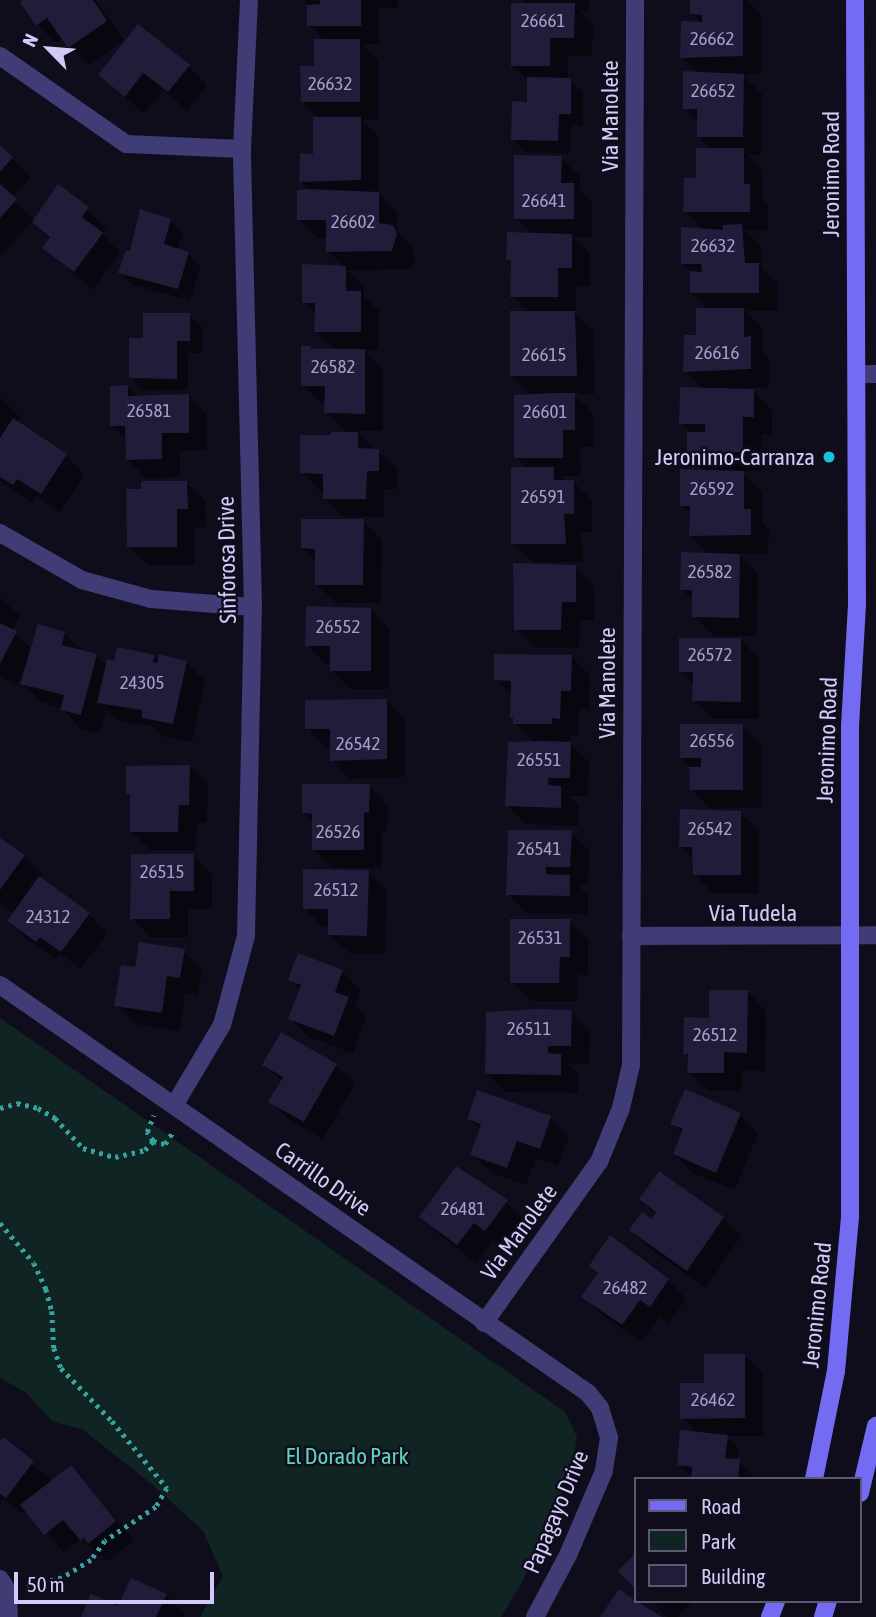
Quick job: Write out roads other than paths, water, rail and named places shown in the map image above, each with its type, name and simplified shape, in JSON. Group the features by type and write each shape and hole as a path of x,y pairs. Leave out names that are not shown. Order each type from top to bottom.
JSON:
{"main road":[{"name":"Jeronimo Road","path":"814,1477 836,1371 846,1284 850,1216 850,726 857,606 855,0"},
{"path":"862,1485 876,1426"}],"street":[{"name":"Sinforosa Drive","path":"169,1100 222,1025 246,936 253,607 243,149 249,0"},
{"name":"Via Manolete","path":"484,1323 607,1149 631,1065 635,0"},
{"path":"0,56 126,144 243,149"},
{"path":"857,374 876,374"},
{"path":"0,533 82,580 151,599 253,607"},
{"name":"Via Tudela","path":"631,936 876,935"},
{"name":"Carrillo Drive","path":"0,985 588,1393 600,1408 606,1424"},
{"name":"Papagayo Drive","path":"535,1617 568,1555 600,1483 608,1452 606,1424"},
{"path":"0,1579 8,1592 10,1615"}],"place":[{"name":"Jeronimo-Carranza","path":"829,457"}],"park label":[{"name":"El Dorado Park","path":"347,1456"}]}
